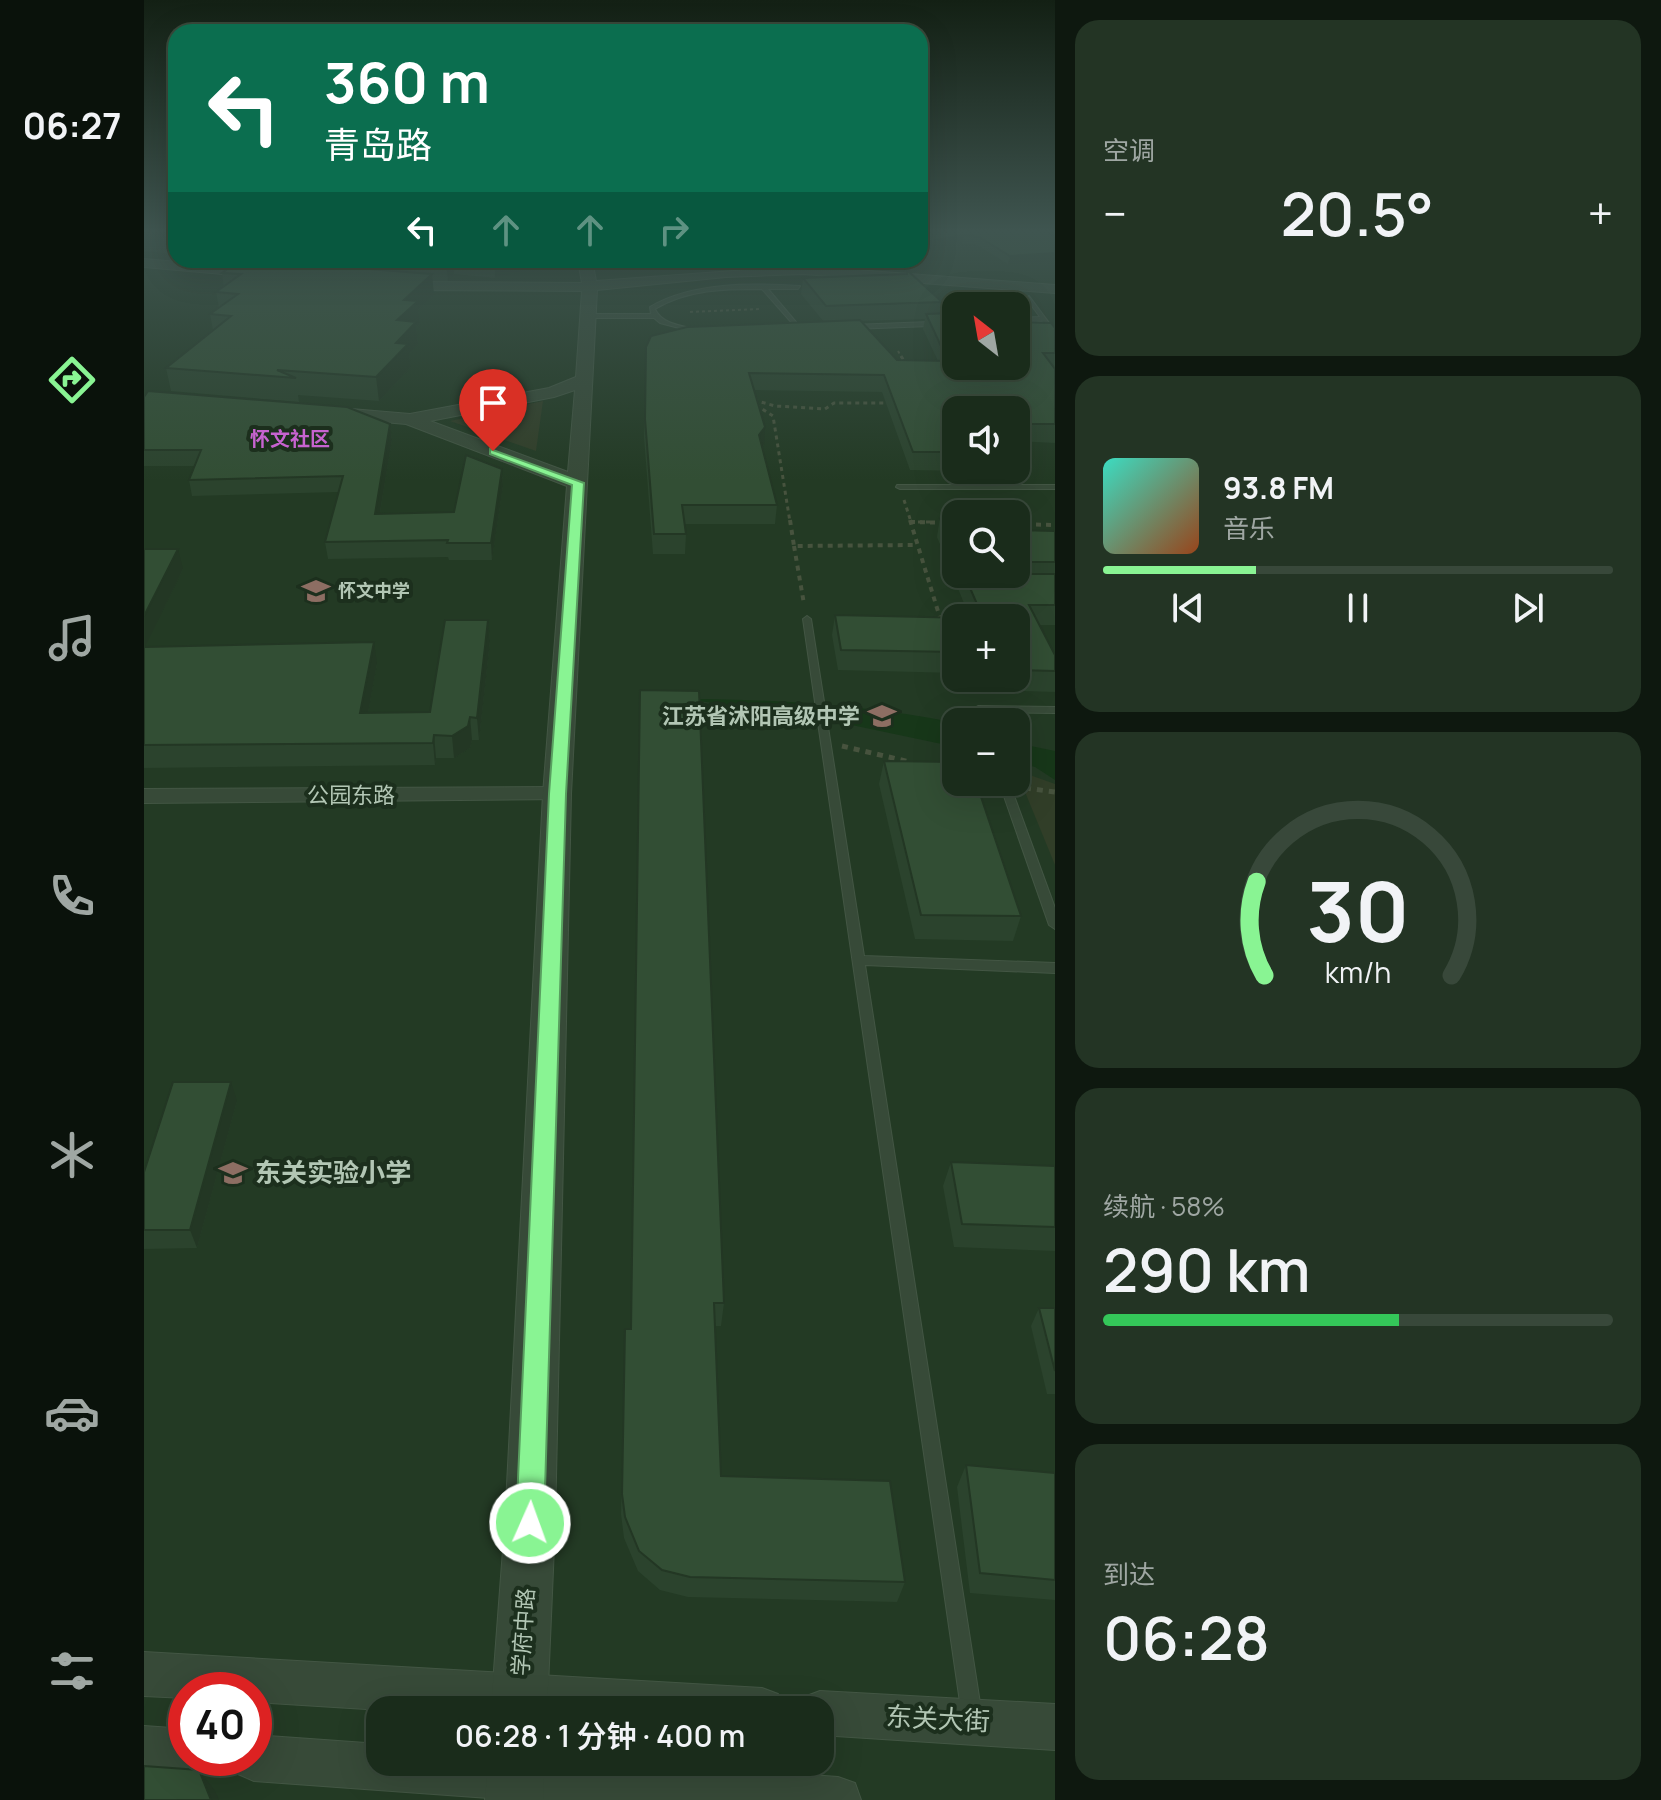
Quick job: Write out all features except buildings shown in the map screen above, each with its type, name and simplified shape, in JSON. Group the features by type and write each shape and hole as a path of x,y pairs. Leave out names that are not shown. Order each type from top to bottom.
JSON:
{"street":[{"name":"学府中路","path":"519,1696 530,1523 557,794 587,313"},
{"path":"300,410 409,419 554,392 585,379"},
{"path":"409,419 578,483"},
{"name":"公园东路","path":"144,796 557,794"},
{"path":"144,1674 419,1696"},
{"name":"东关大街","path":"834,1714 1055,1727"},
{"path":"144,1749 168,1751"},
{"path":"272,1760 515,1780 838,1800"}],"lane":[{"path":"655,313 677,327 708,331"},
{"path":"786,313 799,329"},
{"path":"1040,313 1055,335"},
{"path":"1030,320 1044,319"},
{"path":"846,327 942,324"},
{"path":"783,329 814,328"},
{"path":"900,487 1055,487"},
{"path":"807,619 973,1720"},
{"path":"1030,710 1055,710"},
{"path":"1009,796 1055,925"},
{"path":"859,960 1055,968"}],"path":[{"path":"898,351 911,372"},
{"path":"807,619 773,416 745,398 775,406 825,409 834,403 893,404 889,391"},
{"path":"900,487 942,618"},
{"path":"910,522 942,523"},
{"path":"1030,524 1055,525"},
{"path":"794,546 917,545"},
{"path":"928,621 942,621"},
{"path":"826,742 913,763"},
{"path":"1030,788 1055,792"}],"shaded area":[{"path":"543,401 536,451 450,421"},
{"path":"684,699 821,704 922,717 942,721 942,744 804,715"},
{"path":"1030,746 1055,751 1055,780 1030,766"},
{"path":"1030,775 1055,784 1055,865 1027,796 1030,796"}],"place":[{"name":"怀文中学","path":"316,591"},
{"name":"江苏省沭阳高级中学","path":"882,716"},
{"name":"东关实验小学","path":"233,1173"}],"district":[{"name":"怀文社区","path":"290,439"}],"route":[{"path":"493,451 578,483 557,794 530,1523"}]}
